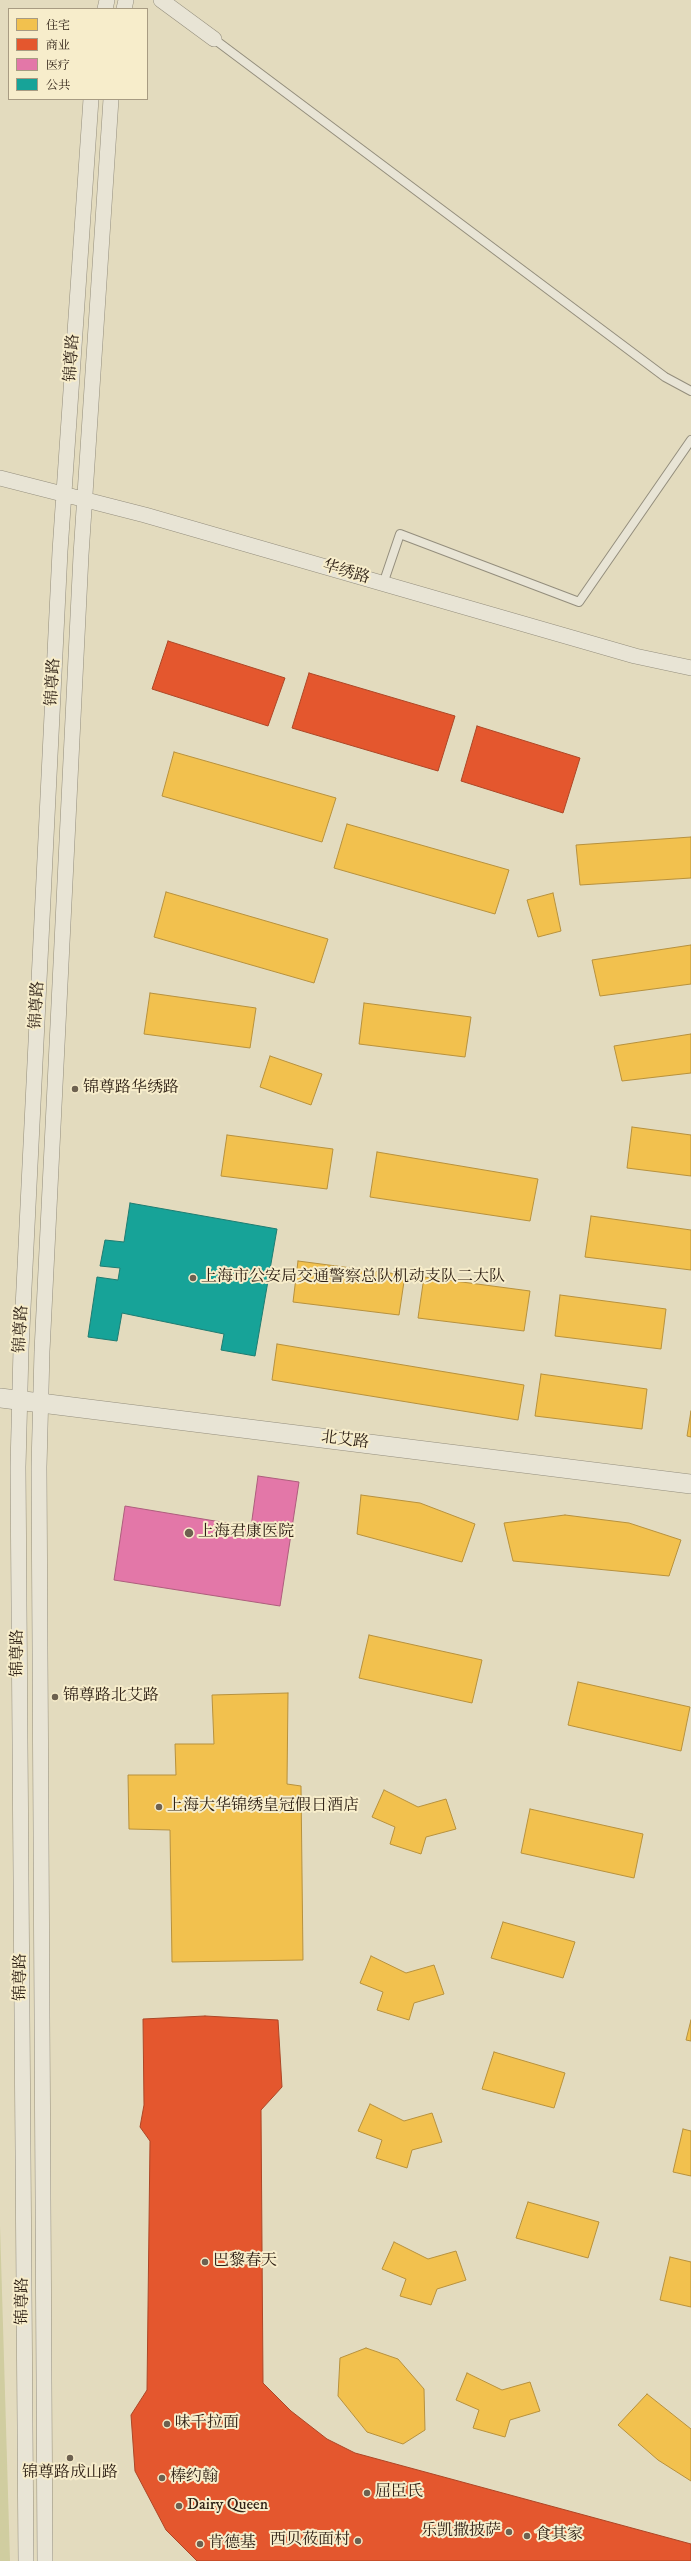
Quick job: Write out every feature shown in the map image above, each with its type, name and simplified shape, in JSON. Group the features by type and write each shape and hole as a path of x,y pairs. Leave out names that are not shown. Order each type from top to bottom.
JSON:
{"street":[{"path":"160,0 214,39"},
{"name":"锦尊路","path":"26,2561 18,1475 20,1400 64,494 91,100"},
{"name":"锦尊路","path":"45,2561 39,1467 84,500 111,100"},
{"name":"华绣路","path":"0,478 64,494 635,656 691,668"},
{"name":"北艾路","path":"0,1398 691,1484"}],"lane":[{"path":"214,39 659,372 691,391"},
{"path":"383,584 400,534 579,602 691,440"}],"shaded area":[{"path":"0,2225 10,2561 0,2561"}],"building: 住宅":[{"path":"174,752 336,798 322,842 162,796"},
{"path":"347,824 509,870 495,914 334,868"},
{"path":"691,837 691,878 580,885 576,845"},
{"path":"166,892 328,939 314,983 154,937"},
{"path":"553,893 561,931 538,937 527,900"},
{"path":"691,945 691,984 600,996 592,960"},
{"path":"150,993 256,1008 250,1048 144,1034"},
{"path":"364,1003 471,1017 465,1057 359,1044"},
{"path":"691,1034 691,1073 622,1081 614,1046"},
{"path":"270,1056 322,1074 311,1105 260,1087"},
{"path":"632,1127 691,1135 691,1176 627,1168"},
{"path":"227,1135 333,1149 327,1189 221,1176"},
{"path":"377,1152 538,1179 530,1221 370,1197"},
{"path":"591,1216 691,1230 691,1270 585,1257"},
{"path":"298,1261 405,1275 399,1315 293,1302"},
{"path":"424,1277 530,1291 524,1331 418,1318"},
{"path":"560,1295 666,1309 661,1349 555,1336"},
{"path":"277,1344 524,1385 518,1420 272,1380"},
{"path":"541,1374 647,1389 642,1429 535,1416"},
{"path":"691,1411 691,1437 687,1436"},
{"path":"361,1495 420,1503 475,1524 462,1562 357,1534"},
{"path":"565,1515 629,1523 681,1540 669,1576 513,1561 504,1523"},
{"path":"369,1635 482,1660 472,1703 359,1678"},
{"path":"578,1682 690,1707 681,1751 568,1725"},
{"name":"上海大华锦绣皇冠假日酒店","path":"288,1693 287,1784 301,1786 303,1960 172,1962 170,1830 129,1829 128,1775 176,1775 175,1744 214,1744 212,1695"},
{"path":"384,1790 418,1807 446,1799 456,1829 426,1837 421,1854 390,1844 395,1827 372,1817"},
{"path":"530,1809 643,1834 634,1878 521,1853"},
{"path":"503,1922 575,1942 563,1978 491,1958"},
{"path":"371,1956 406,1973 434,1965 444,1994 414,2003 409,2020 377,2010 383,1992 360,1983"},
{"path":"691,2020 691,2041 686,2040"},
{"path":"494,2052 565,2073 554,2108 482,2089"},
{"path":"370,2104 404,2121 432,2113 442,2142 412,2150 407,2168 376,2158 382,2140 358,2131"},
{"path":"683,2129 691,2131 691,2176 673,2172"},
{"path":"528,2202 599,2222 588,2258 516,2238"},
{"path":"394,2242 428,2259 456,2251 466,2280 437,2289 431,2305 400,2296 406,2279 382,2269"},
{"path":"670,2257 691,2262 691,2307 660,2300"},
{"path":"366,2348 398,2359 424,2389 425,2430 403,2444 367,2432 338,2396 340,2358"},
{"path":"467,2373 502,2390 530,2382 540,2411 510,2420 505,2437 473,2428 479,2410 456,2400"},
{"path":"647,2394 691,2429 691,2481 658,2460 618,2425"}],"building: 商业":[{"path":"168,641 285,678 268,726 152,689"},
{"path":"309,673 455,716 438,771 292,728"},
{"path":"477,726 580,758 563,813 461,781"},
{"name":"巴黎春天","path":"205,2016 278,2020 282,2087 261,2110 263,2383 291,2411 327,2439 355,2453 691,2544 691,2561 197,2561 166,2530 135,2471 131,2415 147,2390 150,2141 140,2127 144,2105 143,2019"}],"building: 医疗":[{"path":"258,1476 299,1482 280,1606 114,1580 125,1506 251,1527"}],"building: 公共":[{"name":"上海市公安局交通警察总队机动支队二大队","path":"130,1203 277,1229 255,1356 221,1350 224,1334 122,1313 117,1341 88,1337 97,1277 118,1280 120,1268 100,1266 105,1240 124,1242"}],"place":[{"name":"锦尊路华绣路","path":"75,1089"},
{"name":"上海市公安局交通警察总队机动支队二大队","path":"193,1278"},
{"name":"上海君康医院","path":"189,1533"},
{"name":"锦尊路北艾路","path":"55,1697"},
{"name":"上海大华锦绣皇冠假日酒店","path":"159,1807"},
{"name":"巴黎春天","path":"205,2262"},
{"name":"味千拉面","path":"167,2424"},
{"name":"锦尊路成山路","path":"70,2458"},
{"name":"棒约翰","path":"162,2478"},
{"name":"屈臣氏","path":"367,2493"},
{"name":"Dairy Queen","path":"179,2506"},
{"name":"乐凯撒披萨","path":"509,2532"},
{"name":"食其家","path":"527,2536"},
{"name":"西贝莜面村","path":"358,2541"},
{"name":"肯德基","path":"200,2544"}]}
